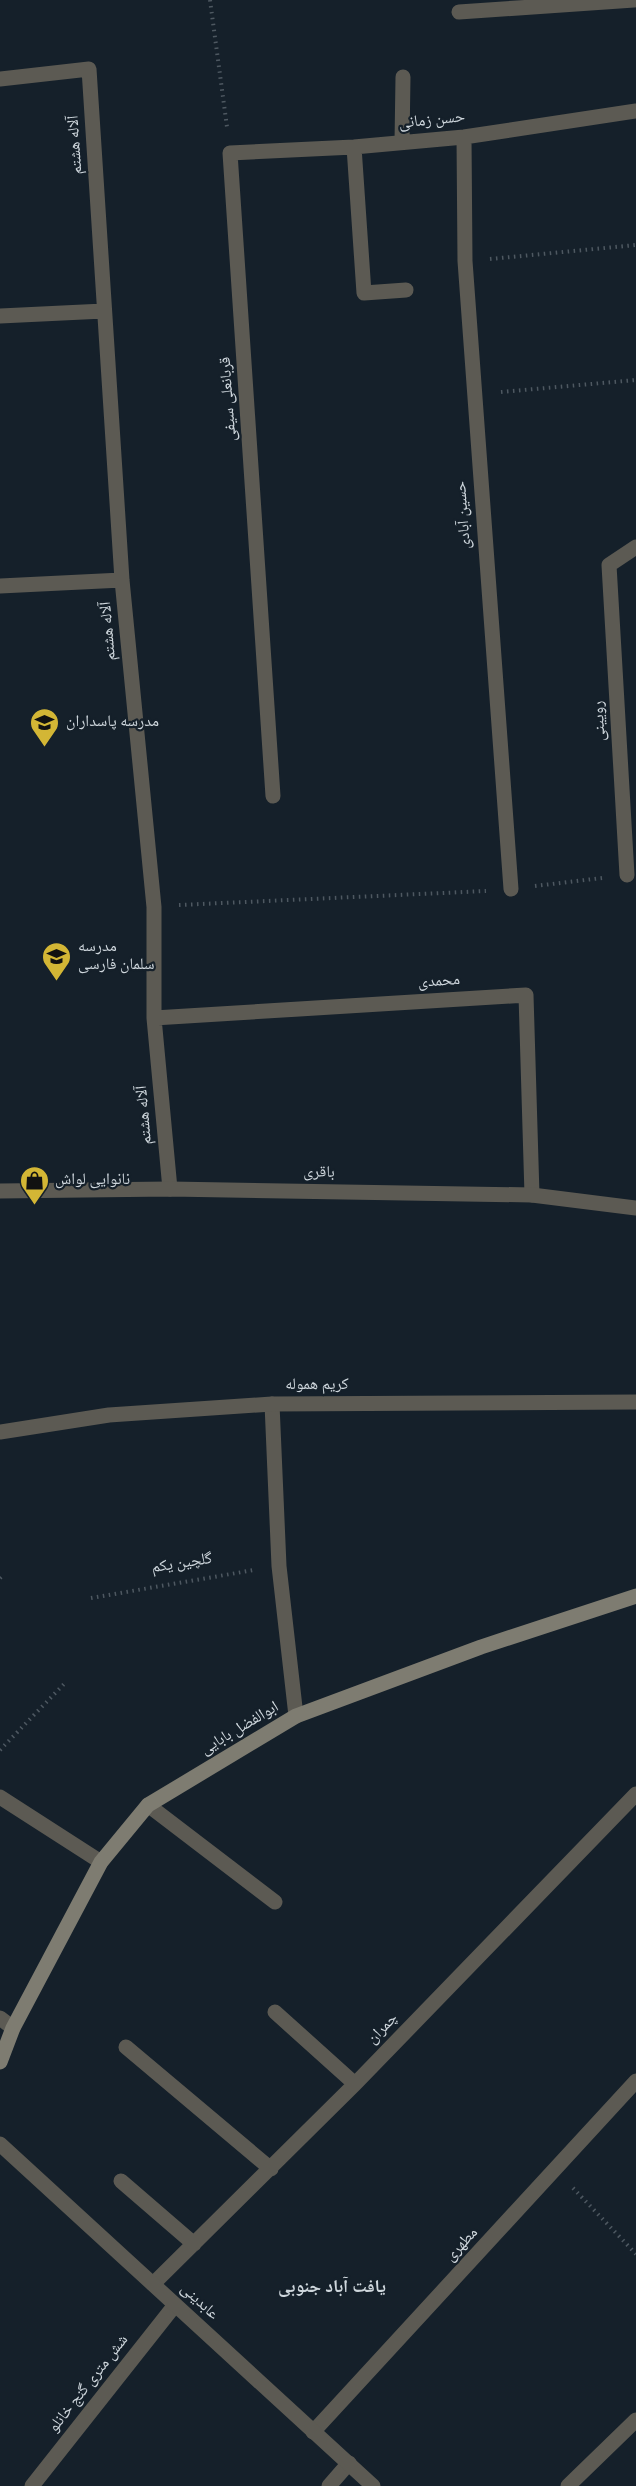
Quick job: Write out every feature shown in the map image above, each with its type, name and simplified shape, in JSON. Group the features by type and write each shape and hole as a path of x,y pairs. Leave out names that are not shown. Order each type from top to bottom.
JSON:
{"main road":[{"name":"ابوالفضل بابایی","path":"0,2062 13,2028 100,1862 148,1805 296,1716 481,1647 636,1596"}],"street":[{"path":"459,12 634,0"},
{"name":"آلاله هشتم","path":"0,79 89,69 122,579 154,907 154,1018 170,1189"},
{"path":"402,142 404,77"},
{"name":"حسن زمانی","path":"230,153 354,147 464,137 636,111"},
{"name":"حسین آبادی","path":"464,137 465,261 473,394 511,889"},
{"path":"354,147 364,293 406,290"},
{"name":"قربانعلی سیفی","path":"230,153 273,796"},
{"path":"0,316 104,311"},
{"name":"رویینی","path":"627,875 609,565 636,547"},
{"path":"0,586 122,579"},
{"name":"محمدی","path":"154,1018 526,995 532,1195"},
{"name":"باقری","path":"0,1191 170,1189 532,1195 636,1208"},
{"name":"کریم هموله","path":"0,1432 109,1415 272,1404 636,1402"},
{"path":"272,1404 279,1566 296,1716"},
{"name":"چمران","path":"153,2284 355,2084 636,1794"},
{"path":"0,1797 100,1862"},
{"path":"148,1805 275,1902"},
{"path":"275,2012 355,2084"},
{"path":"0,2018 13,2028"},
{"path":"126,2047 271,2169"},
{"name":"مطهری","path":"313,2432 556,2170 636,2080"},
{"name":"عابدینی","path":"0,2144 374,2486"},
{"path":"120,2181 194,2244"},
{"name":"شش متری گنج خانلو","path":"32,2486 175,2305"},
{"path":"568,2486 636,2420"},
{"path":"329,2486 349,2463"}],"path":[{"path":"210,0 230,153"},
{"path":"465,261 636,245"},
{"path":"473,394 636,380"},
{"path":"154,907 511,889 627,875"},
{"name":"گلچین یکم","path":"91,1598 279,1566"},
{"path":"0,1750 65,1683"},
{"path":"556,2170 636,2254"}],"place":[{"name":"مدرسه پاسداران","path":"45,748"},
{"name":"مدرسه سلمان فارسی","path":"57,982"},
{"name":"نانوایی لواش","path":"34,1206"}],"district":[{"name":"یافت آباد جنوبی","path":"332,2288"}]}
